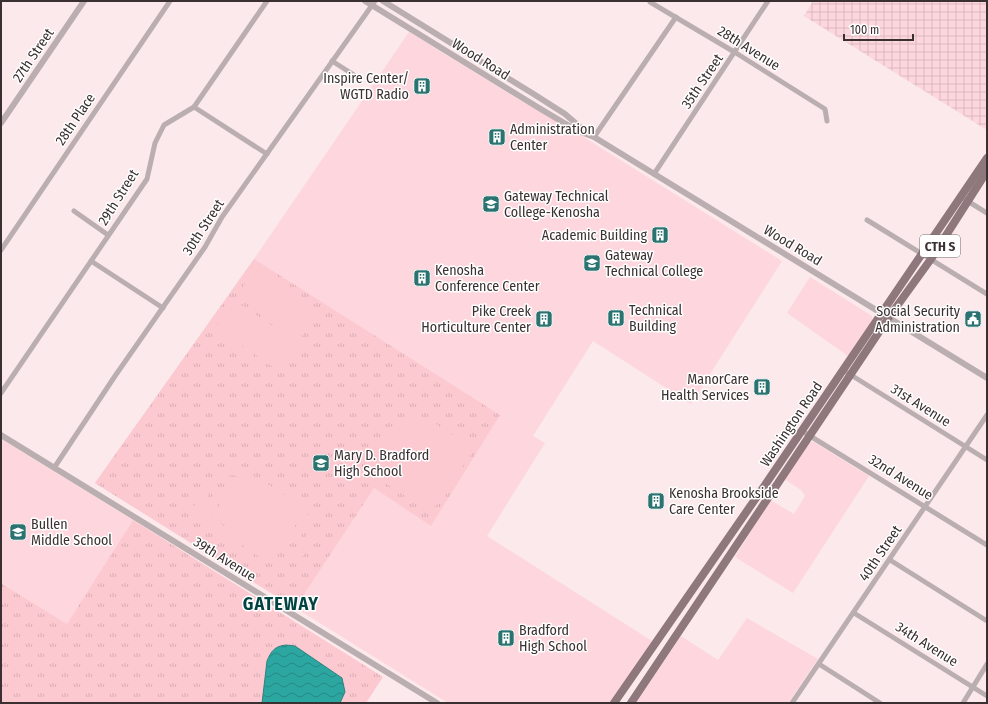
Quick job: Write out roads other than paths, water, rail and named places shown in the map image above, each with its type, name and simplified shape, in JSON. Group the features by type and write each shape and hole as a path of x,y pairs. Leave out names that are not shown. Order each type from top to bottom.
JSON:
{"main road":[{"name":"Washington Road","path":"631,703 851,375 922,254 987,158"},
{"name":"Washington Road","path":"614,703 843,370 931,259 987,171"},
{"path":"784,457 792,462"}],"street":[{"name":"27th Street","path":"1,123 84,1"},
{"name":"28th Place","path":"1,250 170,1"},
{"name":"29th Street","path":"1,393 147,179 155,143 164,125 194,107 267,1"},
{"name":"Wood Road","path":"365,1 373,3 532,104 576,130 587,133"},
{"name":"Wood Road","path":"383,1 420,22 508,80 538,97 577,124 587,133 987,378"},
{"name":"35th Street","path":"654,174 736,53 768,1"},
{"name":"28th Avenue","path":"650,2 736,53 825,109 827,121"},
{"name":"30th Street","path":"54,468 205,247 222,218 373,3"},
{"path":"594,137 676,18"},
{"path":"332,61 354,75"},
{"path":"194,107 267,154"},
{"path":"961,197 987,214"},
{"path":"74,211 108,235"},
{"path":"867,220 987,294"},
{"path":"91,261 163,308"},
{"name":"31st Avenue","path":"843,370 987,460"},
{"name":"40th Street","path":"792,703 926,507 964,446 987,415"},
{"name":"32nd Avenue","path":"802,431 811,435 987,545"},
{"name":"39th Avenue","path":"1,435 437,703"},
{"path":"890,560 987,621"},
{"name":"34th Avenue","path":"854,613 987,696"},
{"path":"819,664 880,703"},
{"path":"963,703 987,664"}],"water":[{"path":"286,645 295,646 342,678 345,692 340,703 262,703 267,661 270,654 274,650"}],"place":[{"name":"Inspire Center/ WGTD Radio","path":"422,86"},
{"name":"Administration Center","path":"497,137"},
{"name":"Gateway Technical College-Kenosha","path":"491,204"},
{"name":"Academic Building","path":"660,235"},
{"name":"Gateway Technical College","path":"592,263"},
{"name":"Kenosha Conference Center","path":"422,278"},
{"name":"Technical Building","path":"616,318"},
{"name":"Pike Creek Horticulture Center","path":"544,319"},
{"name":"Social Security Administration","path":"973,319"},
{"name":"ManorCare Health Services","path":"762,387"},
{"name":"Mary D. Bradford High School","path":"321,463"},
{"name":"Kenosha Brookside Care Center","path":"656,501"},
{"name":"Bullen Middle School","path":"18,532"},
{"name":"Bradford High School","path":"506,638"}],"district":[{"name":"GATEWAY","path":"281,604"}]}
